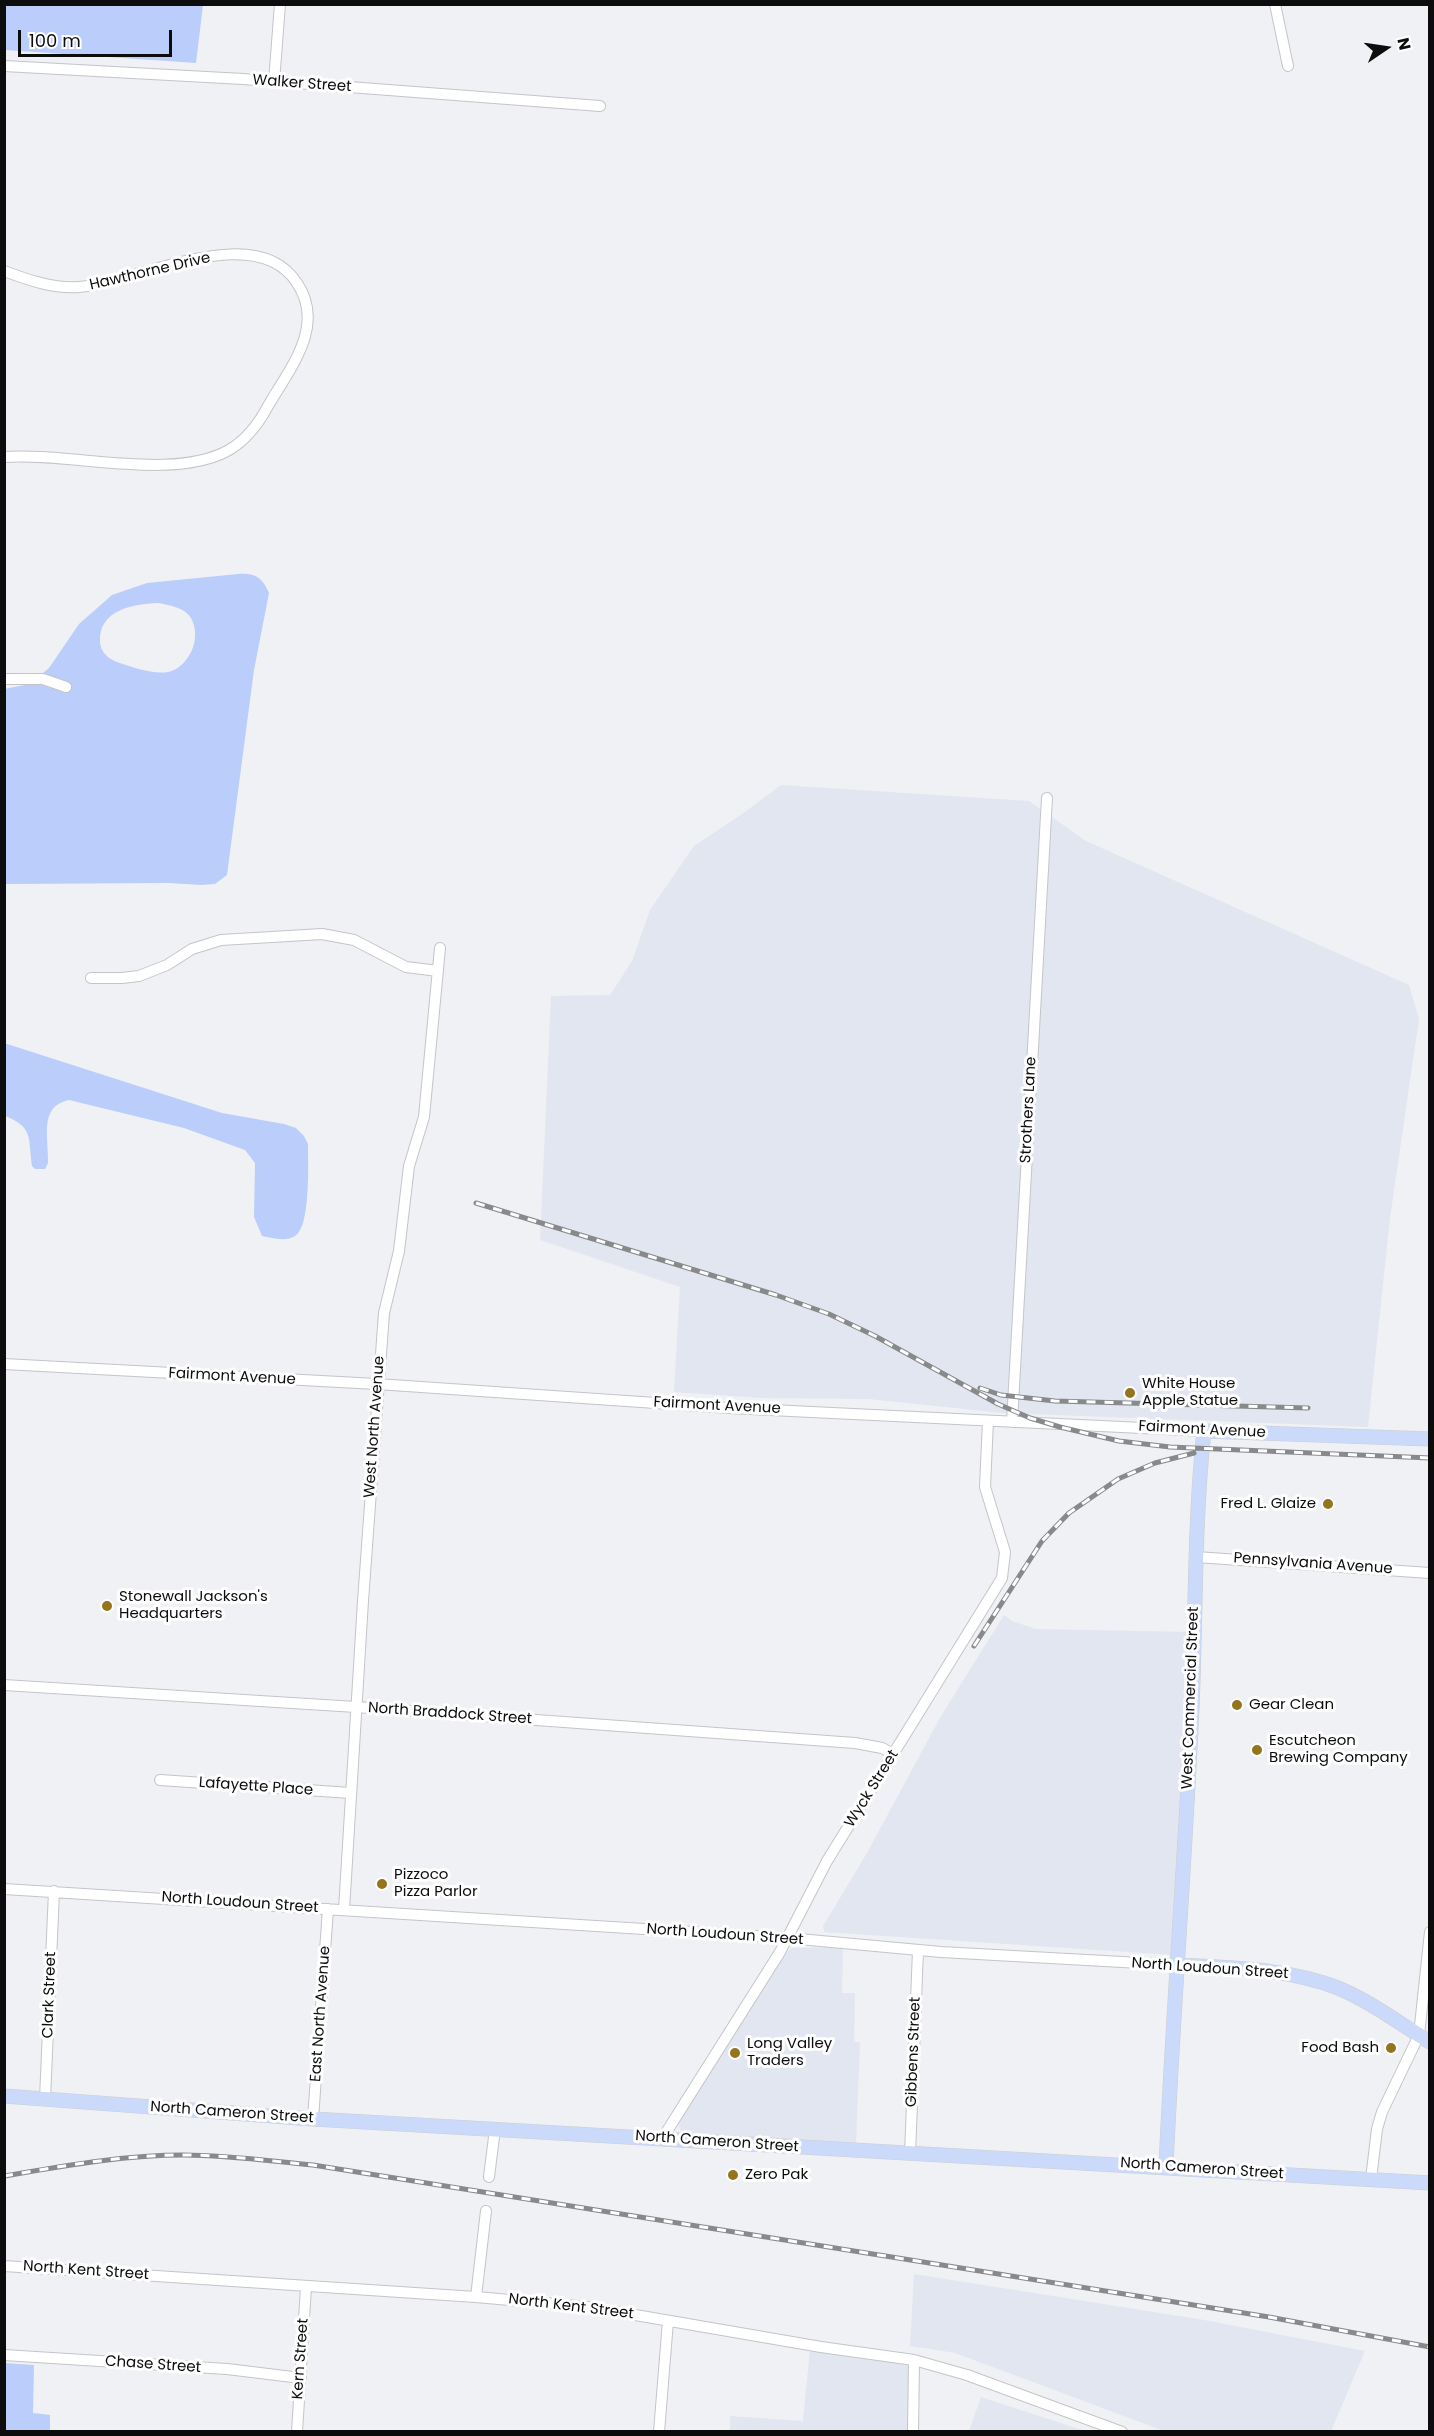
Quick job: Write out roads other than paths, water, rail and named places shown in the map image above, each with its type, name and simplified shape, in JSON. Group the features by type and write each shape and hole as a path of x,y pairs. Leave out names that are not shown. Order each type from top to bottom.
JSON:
{"main road":[{"name":"Fairmont Avenue","path":"1204,1431 1430,1439"},
{"name":"West Commercial Street","path":"1166,2166 1191,1729 1196,1557 1204,1431"},
{"name":"North Loudoun Street","path":"1177,1965 1273,1972 1322,1982 1365,2002 1424,2039"},
{"name":"North Cameron Street","path":"4,2096 313,2119 910,2154 1166,2166 1430,2183"}],"street":[{"path":"274,82 280,4"},
{"path":"1275,4 1288,66"},
{"name":"Walker Street","path":"4,66 274,82 600,106"},
{"name":"Hawthorne Drive","path":"4,271 36,282 76,287 117,281 180,262 252,255 276,263 293,277 306,300 309,321 303,346 264,412 241,441 217,455 187,462 154,464 59,457 4,458"},
{"path":"4,679 43,679 66,687"},
{"name":"Strothers Lane","path":"1012,1422 1047,798"},
{"path":"91,978 139,976 167,965 192,949 221,940 322,934 354,940 406,967 438,971"},
{"name":"West North Avenue","path":"345,1910 377,1384 384,1313 399,1251 409,1166 424,1117 440,948"},
{"name":"Fairmont Avenue","path":"4,1364 377,1384 729,1408 1204,1431"},
{"name":"Wyck Street","path":"662,2139 788,1938 827,1861 991,1599 1005,1569 1005,1552 985,1487 988,1421"},
{"name":"Pennsylvania Avenue","path":"1196,1557 1430,1573"},
{"name":"North Braddock Street","path":"4,1685 356,1707 855,1743 882,1748 893,1754"},
{"name":"Lafayette Place","path":"160,1780 351,1793"},
{"name":"North Loudoun Street","path":"4,1889 1177,1965"},
{"name":"Clark Street","path":"45,2099 54,1891"},
{"name":"East North Avenue","path":"313,2119 328,1909"},
{"path":"1371,2180 1377,2130 1382,2112 1424,2039 1430,1932"},
{"name":"Gibbens Street","path":"910,2154 918,1950"},
{"path":"489,2176 495,2129"},
{"path":"476,2297 486,2211"},
{"name":"North Kent Street","path":"4,2266 476,2297 589,2307 914,2360 967,2375 1122,2432"},
{"name":"Kern Street","path":"297,2432 306,2287"},
{"path":"659,2432 668,2321"},
{"name":"Chase Street","path":"4,2355 227,2369 301,2378"},
{"path":"913,2432 914,2360"}],"railway":[{"path":"476,1203 776,1295 829,1314 875,1336 998,1404 1030,1418 1060,1427 1119,1441 1170,1447 1430,1458"},
{"path":"980,1388 1001,1395 1055,1401 1308,1408"},
{"path":"974,1646 1042,1541 1069,1513 1118,1479 1155,1463 1194,1453"},
{"path":"4,2176 93,2162 161,2155 216,2156 313,2165 1269,2317 1430,2347"}],"place":[{"name":"White House Apple Statue","path":"1130,1393"},
{"name":"Fred L. Glaize","path":"1328,1504"},
{"name":"Stonewall Jackson's Headquarters","path":"107,1606"},
{"name":"Gear Clean","path":"1237,1705"},
{"name":"Escutcheon Brewing Company","path":"1257,1750"},
{"name":"Pizzoco Pizza Parlor","path":"382,1884"},
{"name":"Food Bash","path":"1391,2048"},
{"name":"Long Valley Traders","path":"735,2053"},
{"name":"Zero Pak","path":"733,2175"}]}
